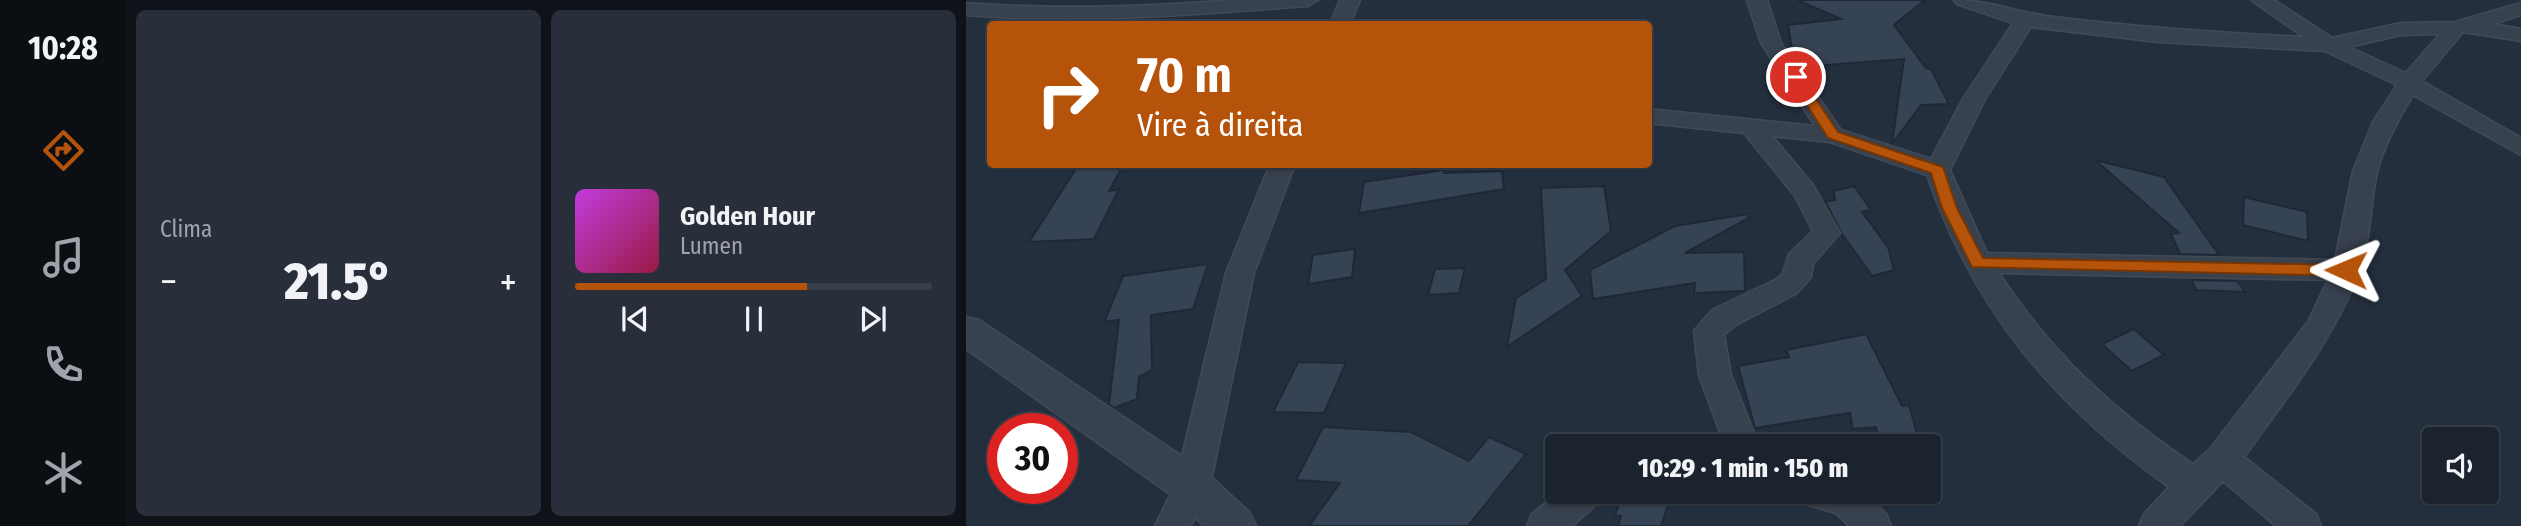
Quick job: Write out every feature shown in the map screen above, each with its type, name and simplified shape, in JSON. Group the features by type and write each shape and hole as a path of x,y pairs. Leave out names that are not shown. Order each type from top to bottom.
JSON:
{"street":[{"path":"966,9 1041,15 1129,14 1308,0"},
{"path":"1341,21 1350,0"},
{"path":"1757,0 1771,43 1833,135"},
{"path":"1964,0 2025,20 2158,36 2329,45 2401,29 2464,27 2521,35"},
{"path":"2260,0 2329,45 2409,83 2521,148"},
{"path":"2157,526 2194,485 2222,460 2321,327 2346,270 2354,242 2365,171 2385,122 2409,83 2464,27 2521,9"},
{"path":"2025,20 1974,99 1938,170 1950,208 1978,263 2011,317 2052,368 2108,423 2194,485"},
{"path":"1652,116 1833,135 1938,170"},
{"path":"1737,434 1709,348 1709,331 1723,318 1787,286 1797,277 1799,261 1827,233 1823,222 1794,180 1751,127"},
{"path":"1173,526 1192,486 1240,273 1281,168"},
{"path":"1978,263 2346,270"},
{"path":"966,330 1192,486 1234,526"},
{"path":"2222,460 2303,526"},
{"path":"1545,526 1571,504"},
{"path":"1852,504 1873,526"}],"building":[{"path":"1797,0 1925,0 1894,25 1926,68 1931,69 1949,104 1921,105 1892,144 1904,59 1801,67 1793,55 1788,25 1841,19"},
{"path":"2095,160 2164,177 2219,255 2180,254 2171,234 2179,233"},
{"path":"1076,168 1122,168 1109,191 1119,189 1094,239 1029,242"},
{"path":"1444,170 1444,173 1502,171 1504,189 1359,213 1364,182"},
{"path":"1604,186 1611,231 1565,270 1582,296 1507,347 1516,298 1546,279 1541,188"},
{"path":"1854,186 1871,210 1862,212 1888,247 1894,270 1872,276 1842,234 1825,201 1835,200 1834,191"},
{"path":"2244,197 2307,212 2308,241 2243,225"},
{"path":"1748,214 1749,218 1685,253 1744,252 1745,291 1694,293 1695,283 1593,299 1590,270 1675,226"},
{"path":"1355,249 1352,277 1308,284 1313,255"},
{"path":"1208,264 1193,309 1151,315 1152,370 1139,377 1137,399 1114,408 1109,404 1119,320 1104,322 1123,276"},
{"path":"1465,268 1459,293 1428,295 1435,269"},
{"path":"2192,280 2237,281 2245,292 2196,290"},
{"path":"2134,329 2164,355 2132,371 2102,344"},
{"path":"1866,334 1902,406 1909,405 1917,434 1878,434 1876,427 1853,429 1850,413 1755,428 1738,366 1789,357 1786,350"},
{"path":"1298,362 1346,363 1324,413 1273,412"},
{"path":"1323,427 1411,432 1469,461 1489,437 1526,454 1468,526 1309,526 1340,483 1296,480"},
{"path":"1619,504 1668,504 1661,526 1618,526 1621,516 1615,515"}],"route":[{"path":"1796,77 1833,135 1938,170 1950,208 1978,263 2346,270"}]}
